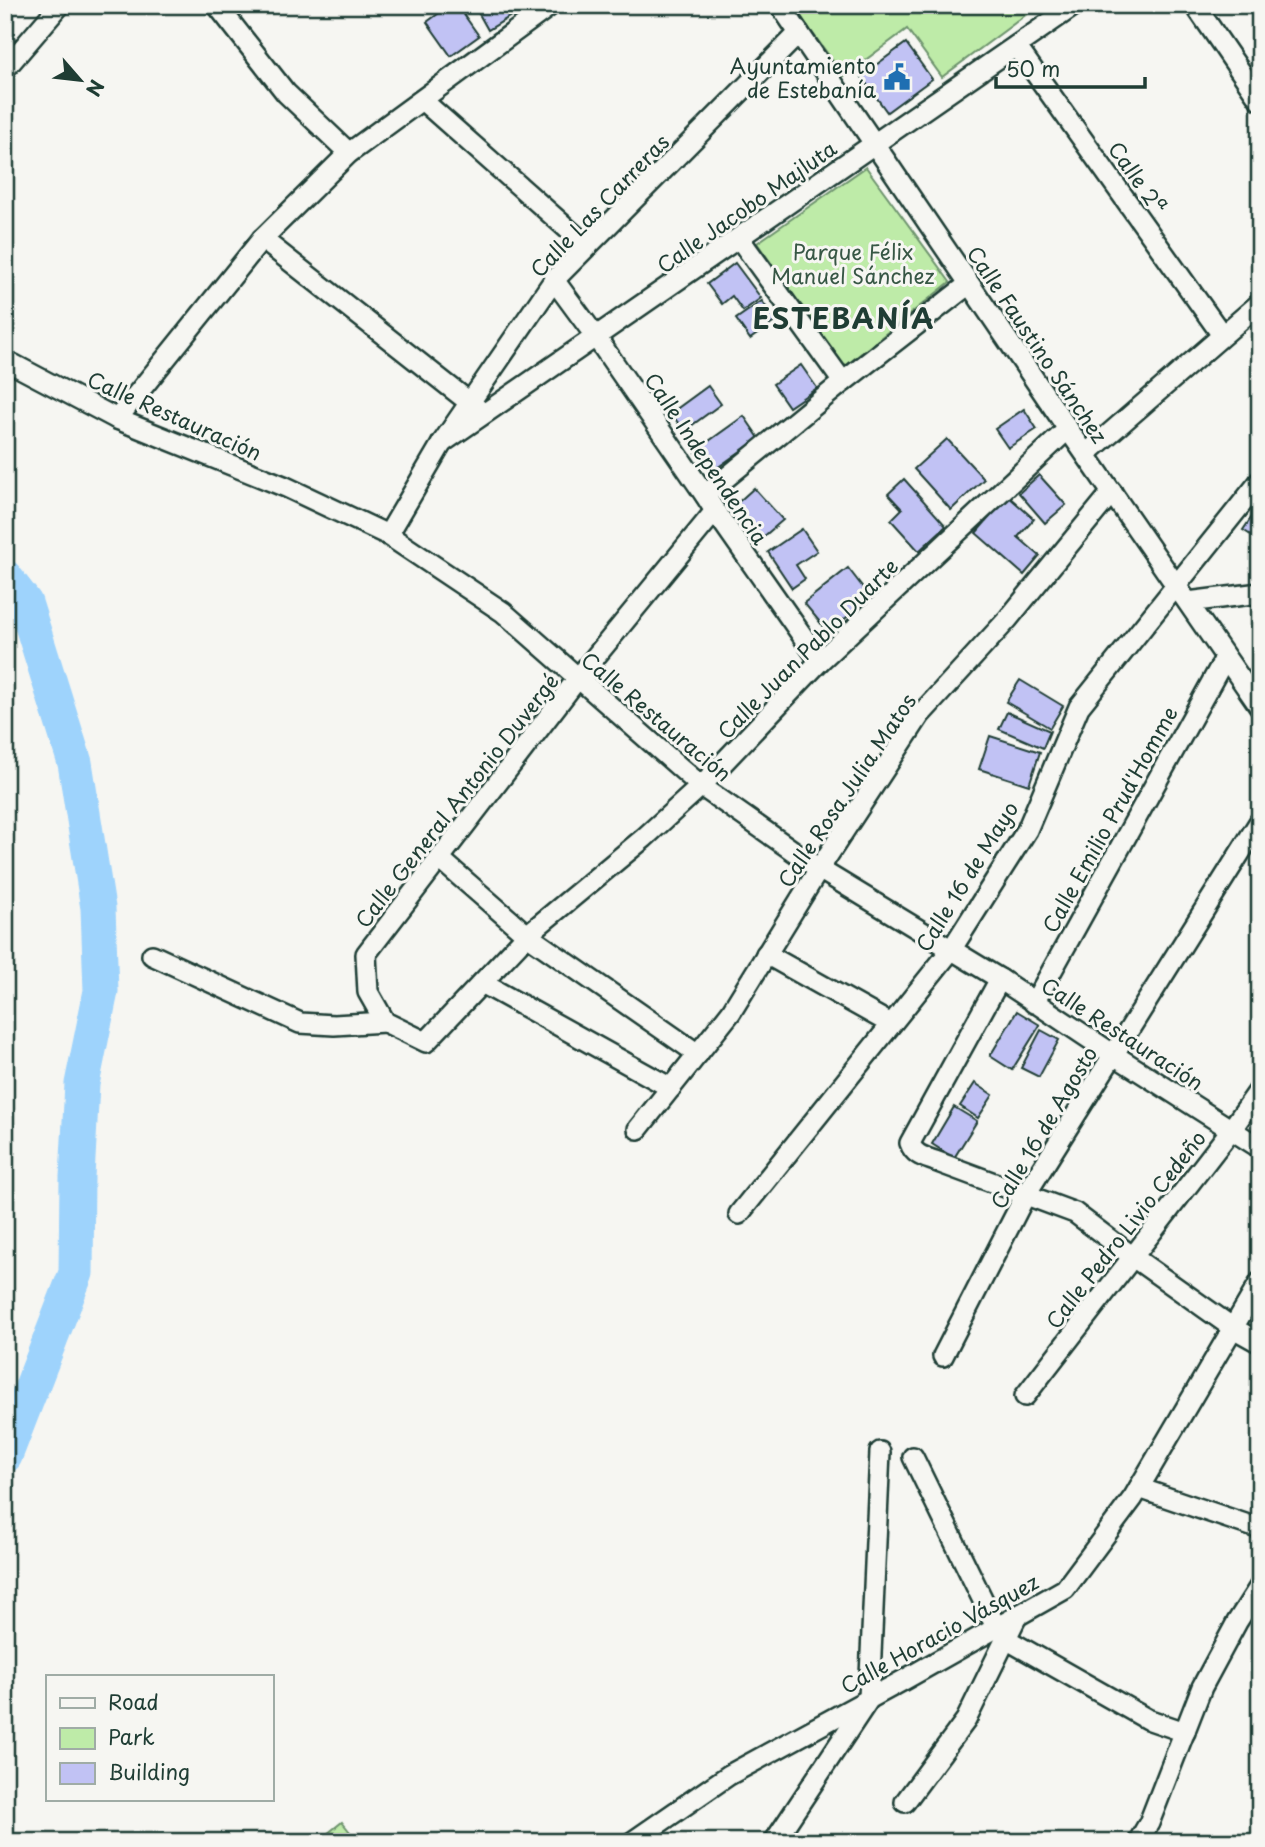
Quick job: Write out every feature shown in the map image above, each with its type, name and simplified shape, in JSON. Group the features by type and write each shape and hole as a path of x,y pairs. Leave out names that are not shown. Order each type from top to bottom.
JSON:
{"street":[{"path":"5,69 60,5"},
{"path":"217,5 286,93 349,153"},
{"path":"117,419 262,239 349,153 551,5"},
{"name":"Calle Faustino Sánchez","path":"780,5 1260,707"},
{"name":"Calle Jacobo Majluta","path":"388,535 442,443 477,408 596,337 1074,5"},
{"path":"1195,5 1260,100"},
{"name":"Calle Las Carreras","path":"477,408 554,280 799,33"},
{"name":"Calle 2ª","path":"1016,46 1222,335"},
{"path":"422,100 587,246"},
{"path":"739,238 843,382"},
{"path":"262,239 477,408"},
{"name":"Calle Independencia","path":"554,280 820,661"},
{"name":"Calle General Antonio Duvergé","path":"385,1022 368,992 366,954 710,503 843,382 969,284"},
{"path":"1086,454 1260,303"},
{"name":"Calle Restauración","path":"5,360 117,419 286,488 388,535 503,612 701,786 819,869 1000,979 1260,1148"},
{"name":"Calle Juan Pablo Duarte","path":"385,1022 426,1042 527,935 644,838 701,786 820,661 1068,429"},
{"name":"Calle 16 de Mayo","path":"739,1214 951,950 1027,830 1079,707 1260,481"},
{"name":"Calle Rosa Julia Matos","path":"638,1129 731,1012 819,869 920,715 1008,619 1112,492"},
{"path":"1188,602 1260,593"},
{"name":"Calle Emilio Prud'Homme","path":"1034,1003 1225,658"},
{"name":"Calle 16 de Agosto","path":"943,1356 1026,1194 1260,821"},
{"path":"440,859 527,935 698,1054"},
{"path":"766,954 891,1024"},
{"path":"152,955 300,1023 334,1025 385,1022"},
{"path":"1000,979 910,1143 915,1153 1075,1213 1233,1328 1260,1343"},
{"path":"482,983 671,1088"},
{"name":"Calle Pedro Livio Cedeño","path":"1025,1396 1260,1089"},
{"name":"Calle Horacio Vásquez","path":"632,1842 729,1775 869,1699 1001,1633 1017,1616 1065,1589 1133,1499 1260,1282"},
{"path":"774,1842 869,1699 880,1452"},
{"path":"913,1457 1001,1633 1147,1719 1185,1732"},
{"path":"1139,1488 1260,1529"},
{"path":"1138,1842 1149,1823 1202,1687 1260,1586"},
{"path":"905,1801 966,1720 1001,1633"}],"green space":[{"path":"792,5 1039,5 942,77 907,29 844,76"},
{"name":"Parque Félix Manuel Sánchez","path":"866,167 950,282 844,367 757,243"},
{"path":"342,1822 358,1842 317,1842"}],"building":[{"path":"450,5 457,5 479,36 451,56 427,22"},
{"path":"474,5 529,5 488,30"},
{"name":"Ayuntamiento de Estebanía","path":"906,43 932,79 887,112 861,76"},
{"path":"735,263 761,298 743,311 732,296 722,304 707,284"},
{"path":"762,301 776,321 750,339 736,319"},
{"path":"801,365 817,388 789,407 773,384"},
{"path":"708,386 721,404 684,431 671,413"},
{"path":"1024,409 1037,429 1008,448 995,429"},
{"path":"744,416 759,438 710,473 695,451"},
{"path":"947,439 984,479 951,510 914,469"},
{"path":"1039,475 1066,505 1045,523 1019,493"},
{"path":"904,479 946,526 919,551 891,520 902,509 888,494"},
{"path":"754,488 783,520 762,538 734,506"},
{"path":"1008,496 1034,519 1018,537 1040,556 1024,575 976,533"},
{"path":"1260,505 1260,541 1243,530"},
{"path":"802,529 817,551 796,565 805,579 792,588 768,552"},
{"path":"848,568 871,598 828,632 804,603"},
{"path":"1020,680 1063,706 1050,728 1006,702"},
{"path":"1007,712 1050,731 1043,748 999,729"},
{"path":"990,736 1040,752 1029,785 979,769"},
{"path":"1017,1011 1040,1025 1012,1070 990,1056"},
{"path":"1041,1030 1059,1040 1039,1077 1021,1068"},
{"path":"975,1083 993,1095 978,1118 960,1106"},
{"path":"954,1107 977,1121 954,1158 932,1144"}],"waterway":[{"path":"5,577 25,603 75,763 98,908 101,991 82,1084 76,1273 5,1456"}],"place":[{"name":"Ayuntamiento de Estebanía","path":"897,77"}],"district":[{"name":"ESTEBANÍA","path":"844,317"}]}
